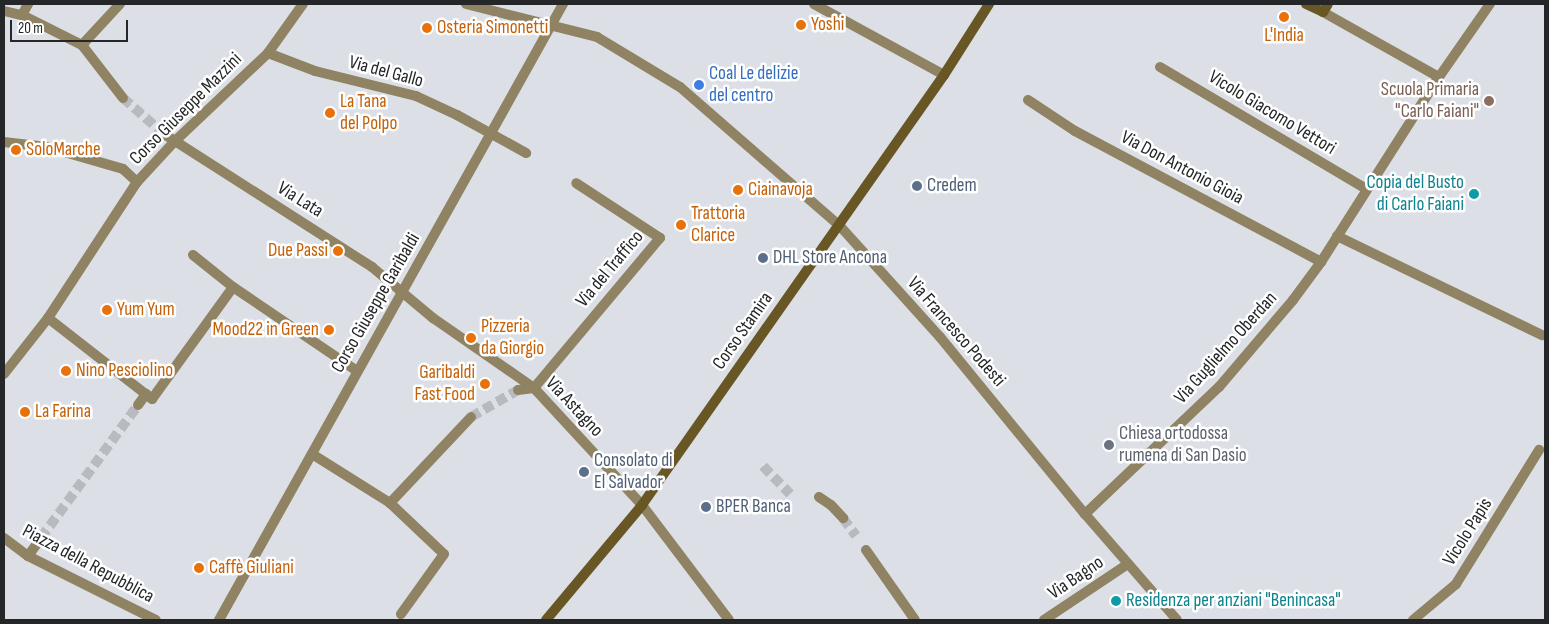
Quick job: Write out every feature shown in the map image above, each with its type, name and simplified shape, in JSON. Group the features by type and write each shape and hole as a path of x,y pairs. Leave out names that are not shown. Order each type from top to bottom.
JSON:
{"street":[{"path":"22,15 28,4"},
{"path":"82,45 120,4"},
{"name":"Corso Giuseppe Mazzini","path":"4,374 48,318 137,182 174,142 268,53 303,4"},
{"name":"Via Francesco Podesti","path":"466,4 597,37 680,87 839,225 940,337 1085,514 1177,620"},
{"name":"Corso Giuseppe Garibaldi","path":"219,620 357,371 404,293 563,4"},
{"path":"814,4 944,75"},
{"name":"Corso Stamira","path":"546,620 642,505 944,75 989,4"},
{"path":"1306,4 1325,8 1439,77"},
{"name":"Via Guglielmo Oberdan","path":"1085,514 1219,387 1293,300 1321,262 1439,77 1490,4"},
{"path":"4,11 22,15 82,45 123,98"},
{"name":"Via del Gallo","path":"268,53 315,71 416,96 491,133"},
{"name":"Vicolo Giacomo Vettori","path":"1160,67 1366,189"},
{"name":"Via Don Antonio Gioia","path":"1028,100 1075,131 1321,262"},
{"path":"491,133 526,153"},
{"name":"Via Lata","path":"164,134 372,267 404,293"},
{"path":"4,142 47,147 123,169 137,182"},
{"name":"Via del Traffico","path":"534,388 619,284 660,238 576,183"},
{"path":"1337,236 1542,335"},
{"path":"194,255 233,287 357,371"},
{"path":"48,318 152,399 233,287"},
{"name":"Via Astagno","path":"404,293 433,318 534,388 642,505 728,620"},
{"path":"518,390 534,388"},
{"path":"138,405 146,394"},
{"path":"390,502 471,417"},
{"name":"Vicolo Papis","path":"1413,620 1456,584 1539,450"},
{"path":"312,454 390,502 444,554 401,614"},
{"path":"819,497 831,505 843,518"},
{"name":"Piazza della Repubblica","path":"4,538 28,556 156,620"},
{"path":"28,556 41,538"},
{"path":"866,550 915,620"},
{"name":"Via Bagno","path":"1044,620 1128,564"}],"tunnel":[{"path":"123,98 164,134"},
{"path":"471,417 518,390"},
{"path":"41,538 138,405"},
{"path":"763,466 790,494"},
{"path":"843,518 856,536"}],"place":[{"name":"L'India","path":"1284,17"},
{"name":"Yoshi","path":"801,25"},
{"name":"Osteria Simonetti","path":"427,28"},
{"name":"Coal Le delizie del centro","path":"699,85"},
{"name":"Scuola Primaria \"Carlo Faiani\"","path":"1489,101"},
{"name":"La Tana del Polpo","path":"330,113"},
{"name":"SoloMarche","path":"16,150"},
{"name":"Credem","path":"917,186"},
{"name":"Ciainavoja","path":"738,190"},
{"name":"Copia del Busto di Carlo Faiani","path":"1474,194"},
{"name":"Trattoria Clarice","path":"681,225"},
{"name":"Due Passi","path":"338,251"},
{"name":"DHL Store Ancona","path":"763,258"},
{"name":"Yum Yum","path":"107,310"},
{"name":"Mood22 in Green","path":"329,330"},
{"name":"Pizzeria da Giorgio","path":"471,338"},
{"name":"Nino Pesciolino","path":"66,371"},
{"name":"Garibaldi Fast Food","path":"485,384"},
{"name":"La Farina","path":"25,412"},
{"name":"Chiesa ortodossa rumena di San Dasio","path":"1109,445"},
{"name":"Consolato di El Salvador","path":"584,472"},
{"name":"BPER Banca","path":"706,507"},
{"name":"Caffè Giuliani","path":"199,568"},
{"name":"Residenza per anziani \"Benincasa\"","path":"1116,601"}]}
